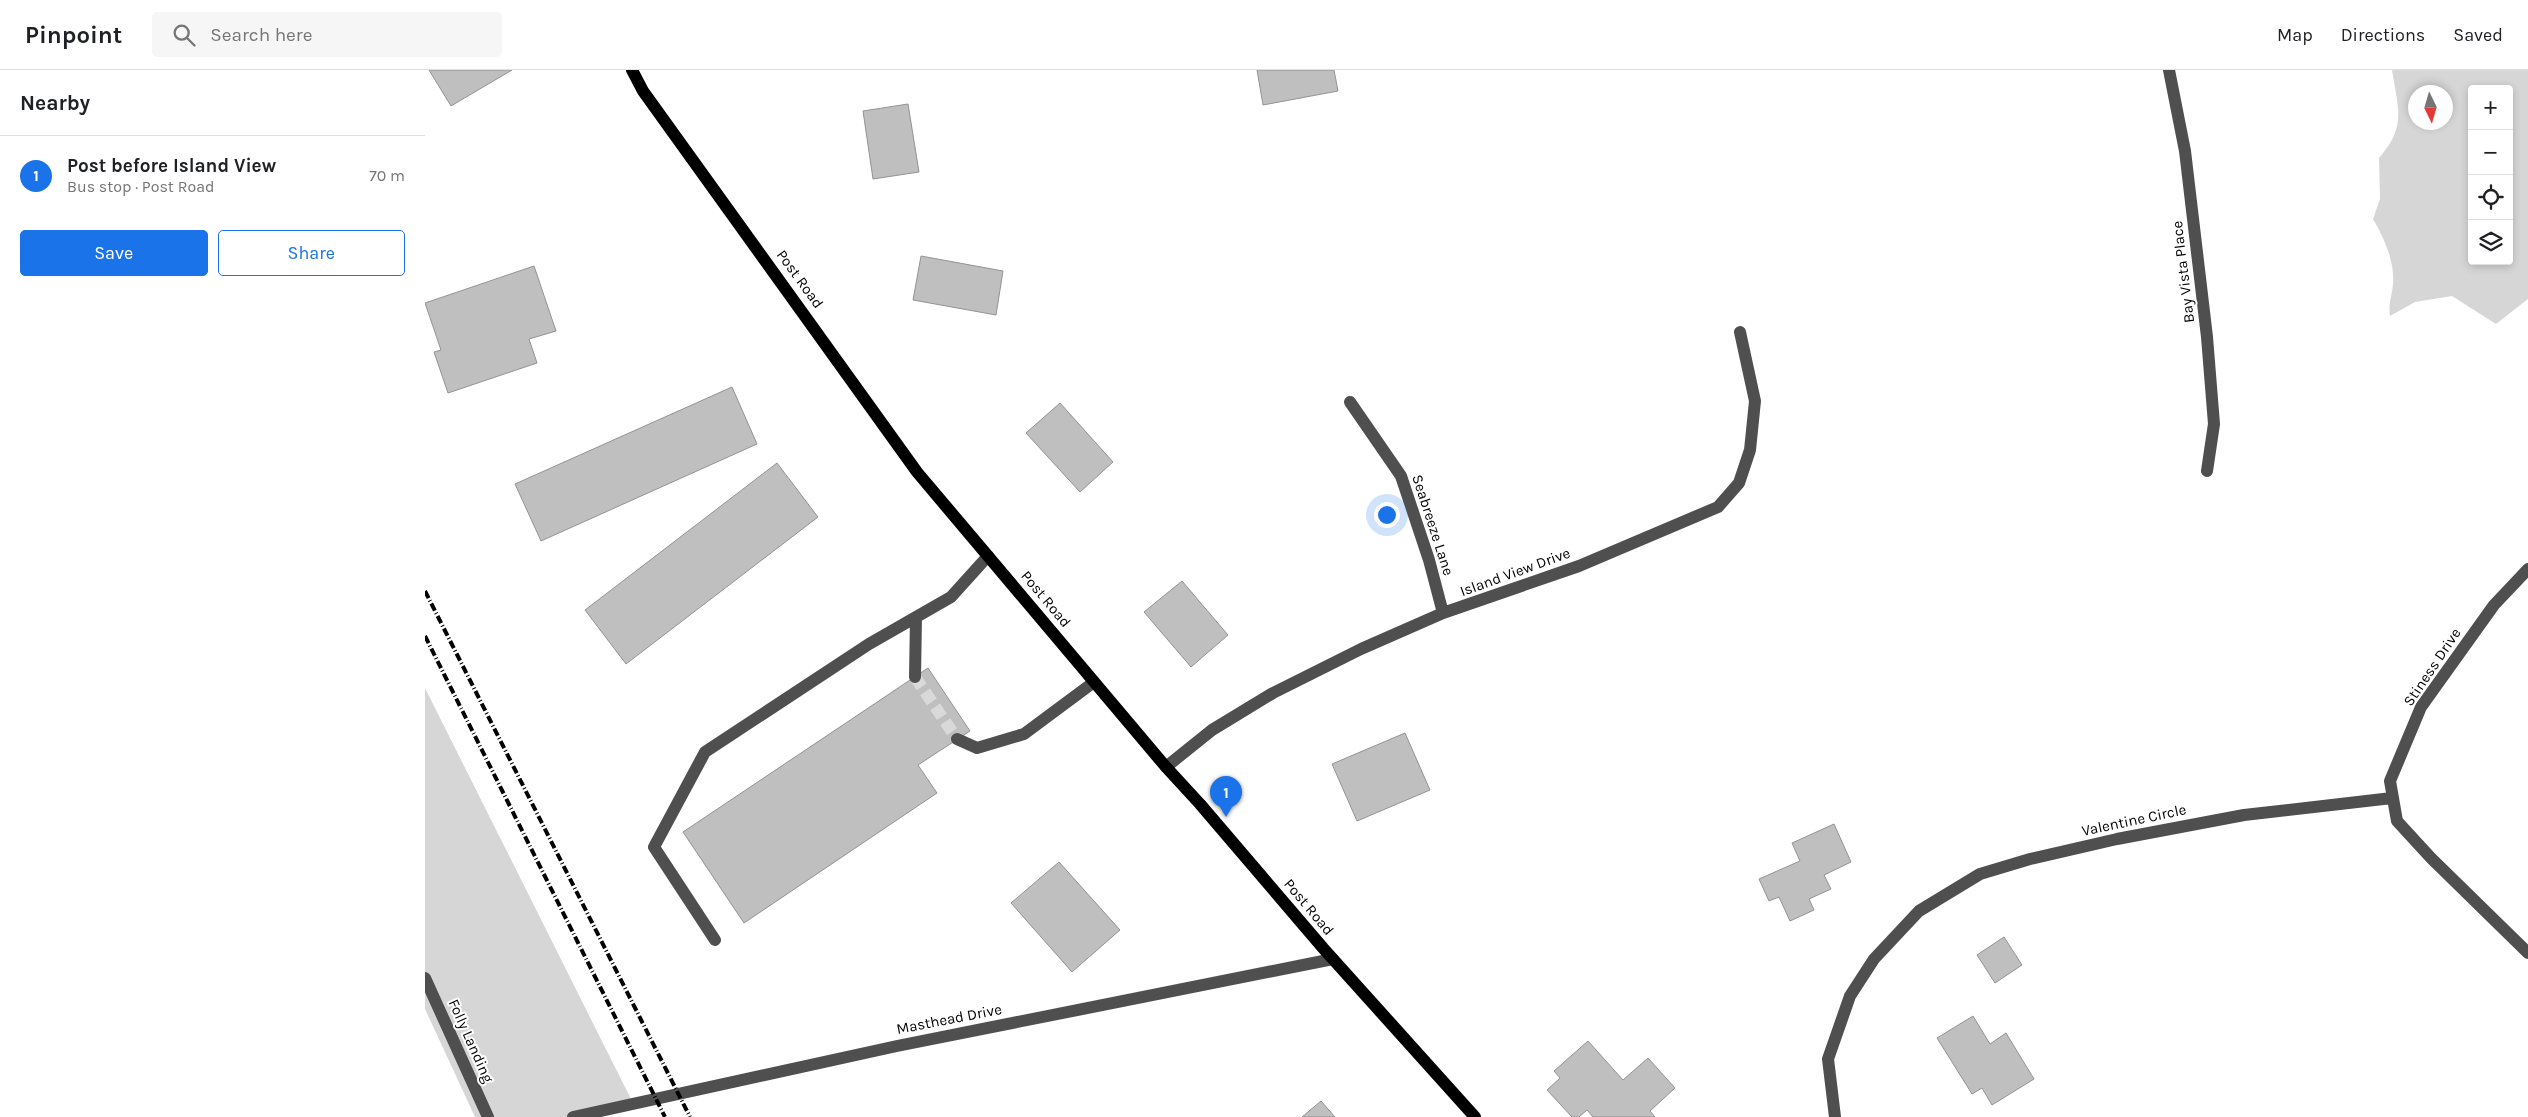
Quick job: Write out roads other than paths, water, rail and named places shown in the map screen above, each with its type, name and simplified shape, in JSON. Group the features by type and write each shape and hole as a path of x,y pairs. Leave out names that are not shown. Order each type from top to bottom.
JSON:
{"main road":[{"name":"Post Road","path":"632,70 643,91 917,472 1165,767 1200,804 1333,959 1475,1117"}],"street":[{"name":"Bay Vista Place","path":"2169,70 2185,151 2207,336 2214,424 2207,471"},
{"name":"Island View Drive","path":"1165,767 1212,730 1273,694 1361,649 1443,613 1579,566 1718,507 1739,483 1750,450 1755,401 1740,332"},
{"name":"Seabreeze Lane","path":"1349,402 1401,476 1429,560 1443,613"},
{"path":"715,940 654,846 705,752 869,644 951,597 988,556"},
{"name":"Stiness Drive","path":"2392,798 2391,781 2421,707 2494,605 2528,568"},
{"path":"915,677 916,617"},
{"path":"957,739 977,748 1025,734 1094,682"},
{"path":"2392,798 2397,821 2431,858 2528,953"},
{"name":"Valentine Circle","path":"1835,1117 1828,1059 1850,996 1874,959 1919,911 1980,874 2030,859 2117,839 2244,815 2392,798"},
{"name":"Masthead Drive","path":"573,1117 897,1046 1333,959"},
{"name":"Folly Landing","path":"425,978 487,1117"}],"tunnel":[{"path":"915,677 957,739"}],"railway":[{"path":"425,591 690,1117"},
{"path":"425,636 665,1117"}],"place":[{"name":"Post before Island View","path":"1226,817"}]}
